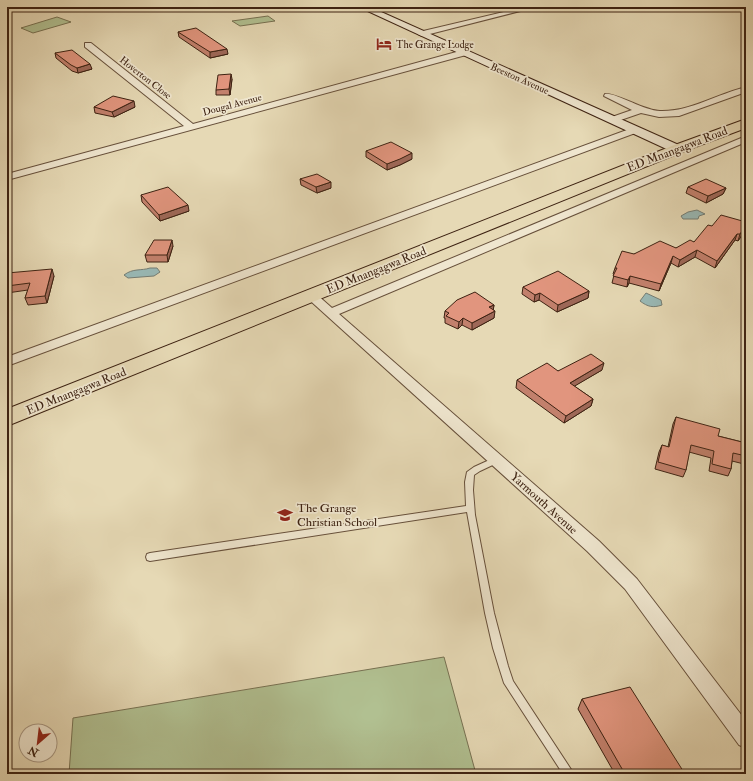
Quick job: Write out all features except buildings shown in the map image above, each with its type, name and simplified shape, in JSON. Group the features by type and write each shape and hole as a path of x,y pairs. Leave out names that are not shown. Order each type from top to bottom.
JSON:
{"highway":[{"name":"ED Mnangagwa Road","path":"7,418 677,149 746,123"}],"street":[{"name":"Beeston Avenue","path":"363,7 677,149"},
{"path":"422,34 533,7"},
{"name":"Hoverton Close","path":"88,45 190,126"},
{"name":"Dougal Avenue","path":"7,177 463,53"},
{"path":"608,96 640,110 660,114 679,113 746,89"},
{"path":"612,120 640,110"},
{"path":"7,362 635,130"},
{"path":"330,313 746,139"},
{"name":"Yarmouth Avenue","path":"311,296 593,546 631,584 746,738"}],"lane":[{"path":"496,460 470,474 468,482 487,602 505,672 516,694 569,774"},
{"path":"150,557 471,508"}],"green space":[{"path":"268,16 275,21 240,26 232,21"},
{"path":"57,17 71,22 33,33 21,28"},
{"path":"444,657 476,774 69,774 73,718"}],"water":[{"path":"697,210 705,214 699,216 698,219 683,219 681,216 688,212"},
{"path":"157,268 160,272 154,276 128,278 124,275 134,270"},
{"path":"646,293 661,300 662,305 651,306 640,301"}],"place":[{"name":"The Grange Lodge","path":"384,44"},
{"name":"The Grange Christian School","path":"285,515"}]}
